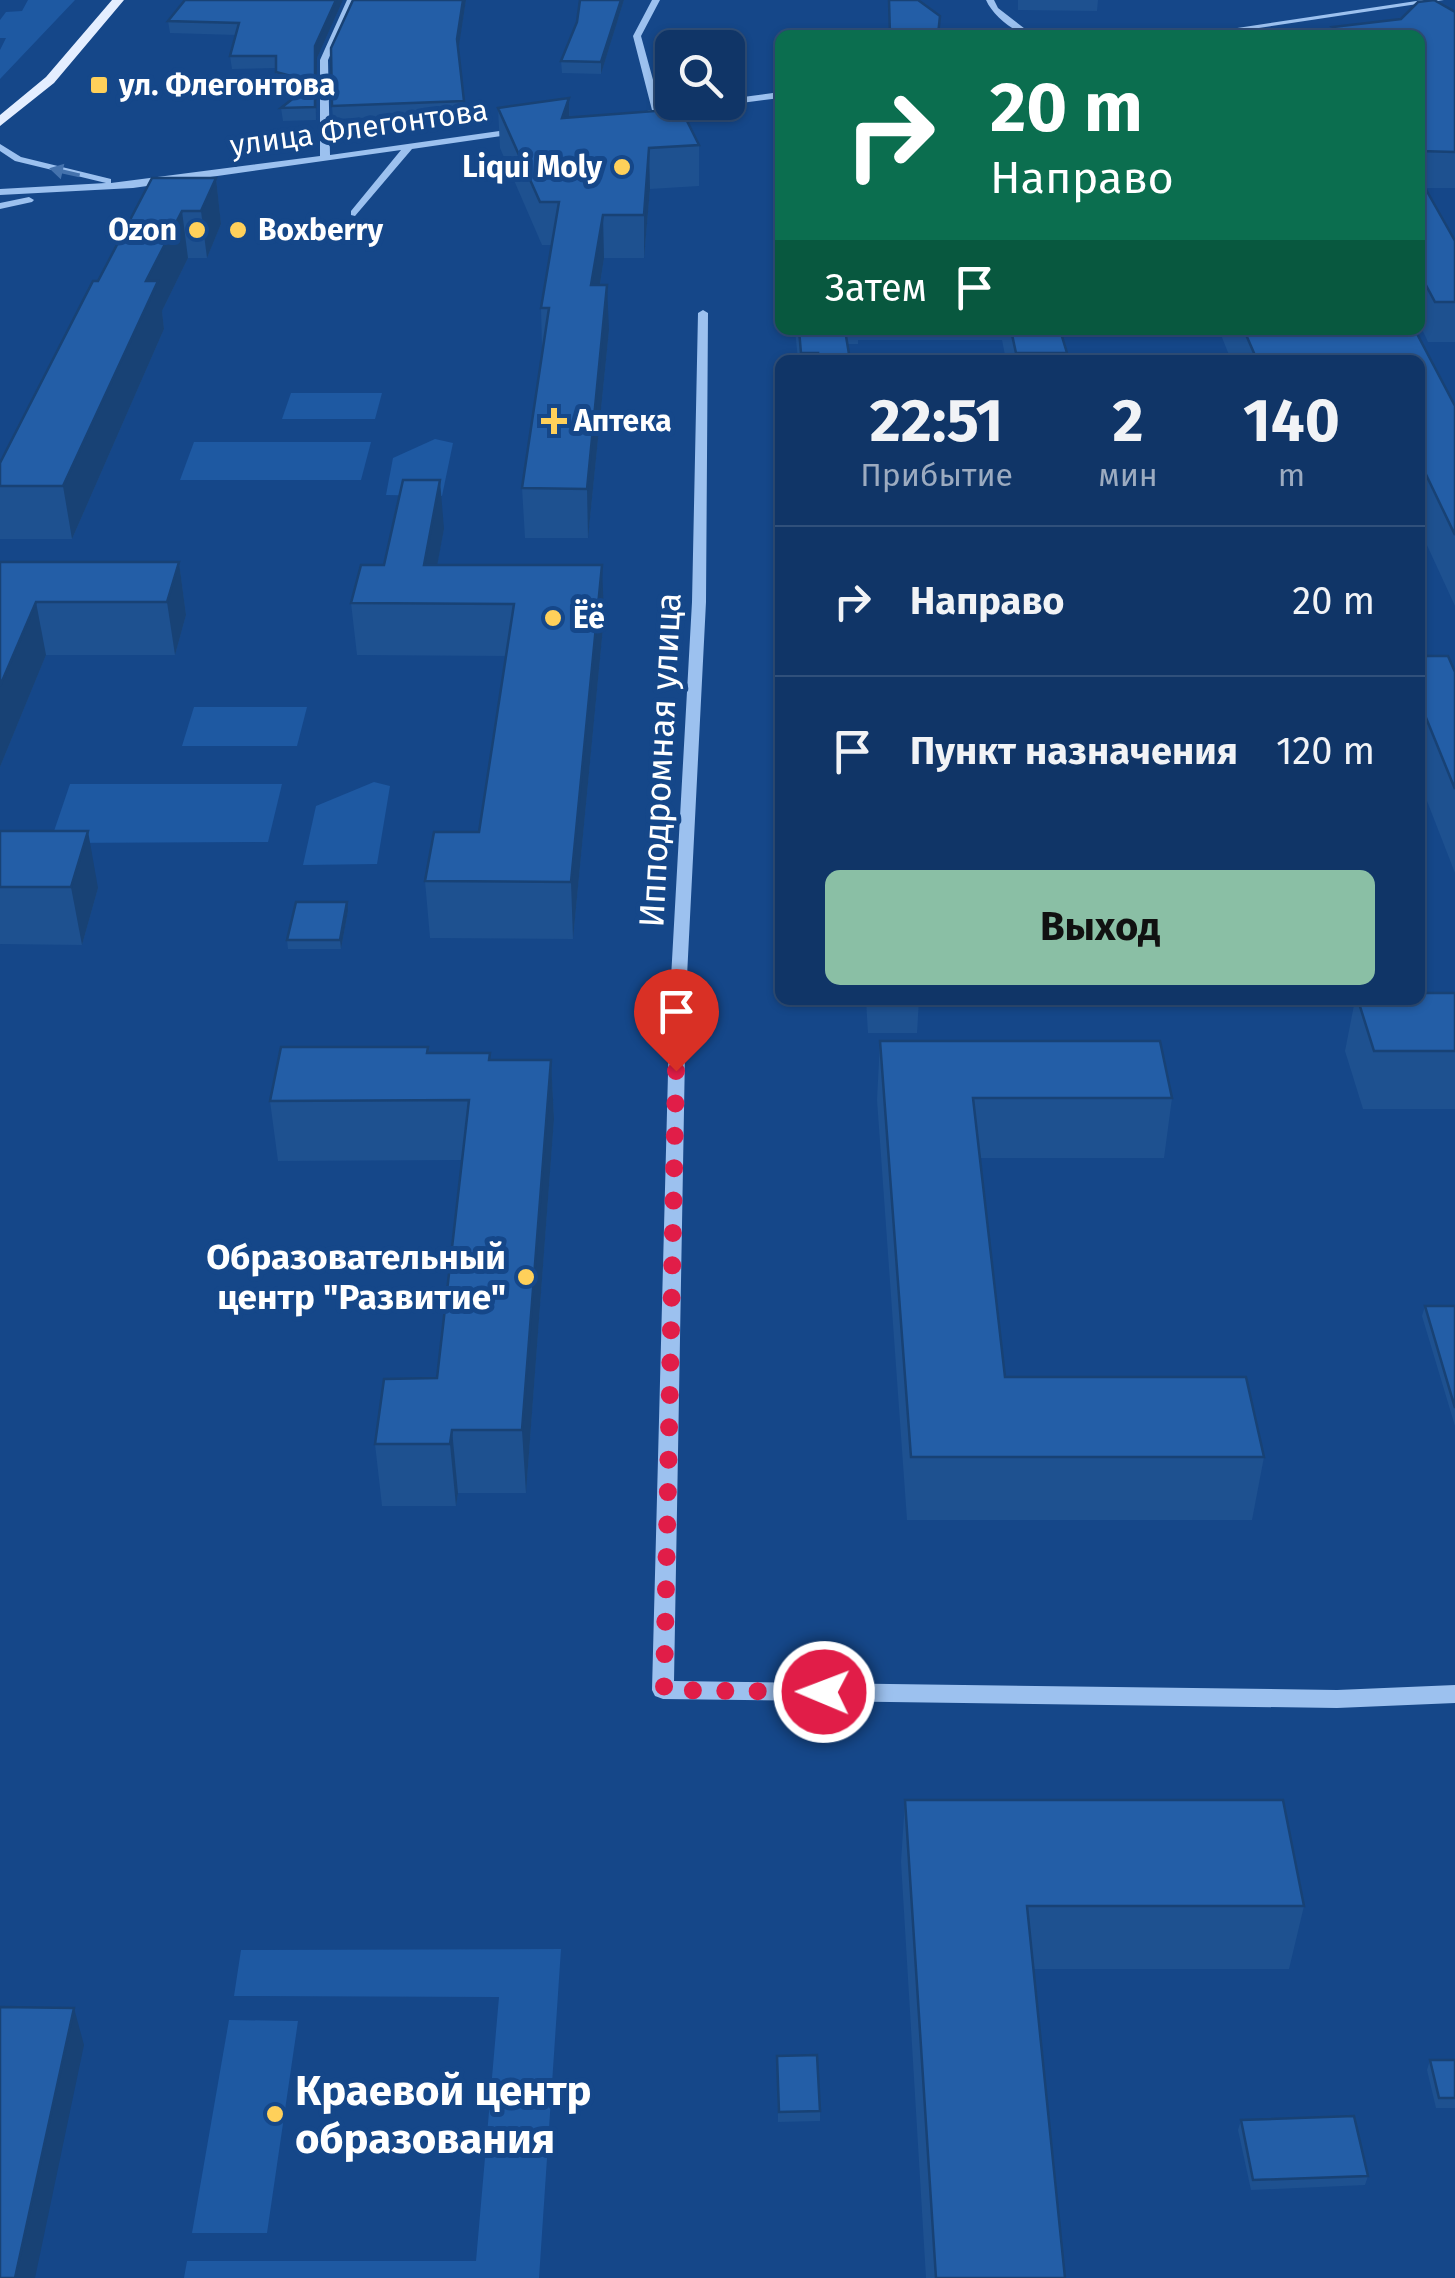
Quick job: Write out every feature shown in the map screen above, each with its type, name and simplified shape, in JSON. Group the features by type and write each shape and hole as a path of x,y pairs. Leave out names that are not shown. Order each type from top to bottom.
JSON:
{"main road":[{"path":"0,122 50,80 118,0"}],"street":[{"path":"325,158 324,60 352,0"},
{"path":"655,104 637,36 656,0"},
{"path":"990,0 994,9 1021,30"},
{"path":"1300,0 1305,19"},
{"path":"1229,30 1440,0"},
{"path":"745,100 775,96"},
{"path":"638,115 655,112"},
{"name":"улица Флегонтова","path":"0,192 133,186 542,128"},
{"path":"0,147 18,160 133,186"},
{"path":"354,213 409,147"},
{"path":"0,206 133,186"},
{"name":"Ипподромная улица","path":"703,313 699,602 678,996 664,1690 1337,1698 1455,1694"}],"shaded area":[{"path":"28,0 75,0 0,79 0,50 6,38 0,38 0,20 6,12 22,11"},
{"path":"291,393 382,393 375,419 282,419"},
{"path":"435,439 453,443 442,496 386,495 393,458"},
{"path":"194,442 371,442 361,480 180,480"},
{"path":"194,707 307,707 297,746 182,746"},
{"path":"374,782 390,786 377,864 303,865 316,806"},
{"path":"70,784 282,784 268,842 50,843"},
{"path":"561,1949 539,2278 184,2278 187,2261 476,2261 499,1997 234,1996 241,1950"},
{"path":"229,2020 298,2021 267,2233 192,2233"}],"building":[{"path":"185,0 336,0 315,46 315,107 281,108 314,82 276,72 276,56 230,56 239,23 168,21"},
{"path":"353,0 463,0 457,39 464,101 332,106 331,48"},
{"path":"580,0 621,0 601,62 561,61 577,22"},
{"path":"889,0 918,0 940,16 939,30 890,30"},
{"path":"1434,0 1455,12 1455,152 1425,151 1425,30 1333,27 1401,19 1418,2"},
{"path":"569,98 562,118 655,111 655,120 686,120 699,145 649,148 644,215 603,215 591,285 607,285 587,489 522,488 549,308 541,308 559,202 540,202 498,108"},
{"path":"152,178 216,178 201,211 182,211 146,281 158,281 63,486 0,486 0,463 93,281 98,281"},
{"path":"1425,188 1455,241 1455,302 1435,302 1425,283"},
{"path":"799,335 846,335 849,355 801,353"},
{"path":"1012,335 1062,335 1067,353 1016,353"},
{"path":"1246,335 1418,335 1455,406 1455,535 1425,472 1425,355 1255,355"},
{"path":"403,480 440,480 424,565 602,565 571,882 425,881 434,832 479,832 514,604 351,603 361,565 384,565"},
{"path":"0,562 179,562 167,602 36,602 0,686"},
{"path":"1425,656 1448,656 1455,672 1455,789 1425,715"},
{"path":"0,831 88,831 71,887 0,887"},
{"path":"296,902 347,902 340,940 287,940"},
{"path":"1425,993 1455,993 1455,1051 1374,1051 1360,1005 1425,1005"},
{"path":"880,1041 1160,1041 1172,1098 973,1098 1005,1377 1246,1377 1264,1457 911,1457"},
{"path":"281,1047 428,1047 427,1053 490,1053 489,1060 551,1060 522,1430 452,1430 450,1444 375,1444 384,1379 437,1378 469,1100 270,1101"},
{"path":"1425,1306 1455,1306 1455,1408"},
{"path":"905,1800 1283,1800 1304,1906 1027,1906 1065,2278 936,2278"},
{"path":"0,2007 74,2008 15,2278 0,2278"},
{"path":"817,2055 820,2111 779,2112 777,2056"},
{"path":"1430,2060 1455,2060 1455,2098 1439,2098"},
{"path":"1354,2116 1368,2176 1253,2180 1241,2120"}],"place":[{"name":"ул. Флегонтова","path":"99,85"},
{"name":"Liqui Moly","path":"622,167"},
{"name":"Ozon","path":"197,230"},
{"name":"Boxberry","path":"238,230"},
{"name":"Аптека","path":"554,421"},
{"name":"Ёё","path":"553,618"},
{"name":"Образовательный центр \"Развитие\"","path":"526,1277"},
{"name":"Краевой центр образования","path":"275,2114"}],"route":[{"path":"676,1071 664,1690 824,1692"}]}
